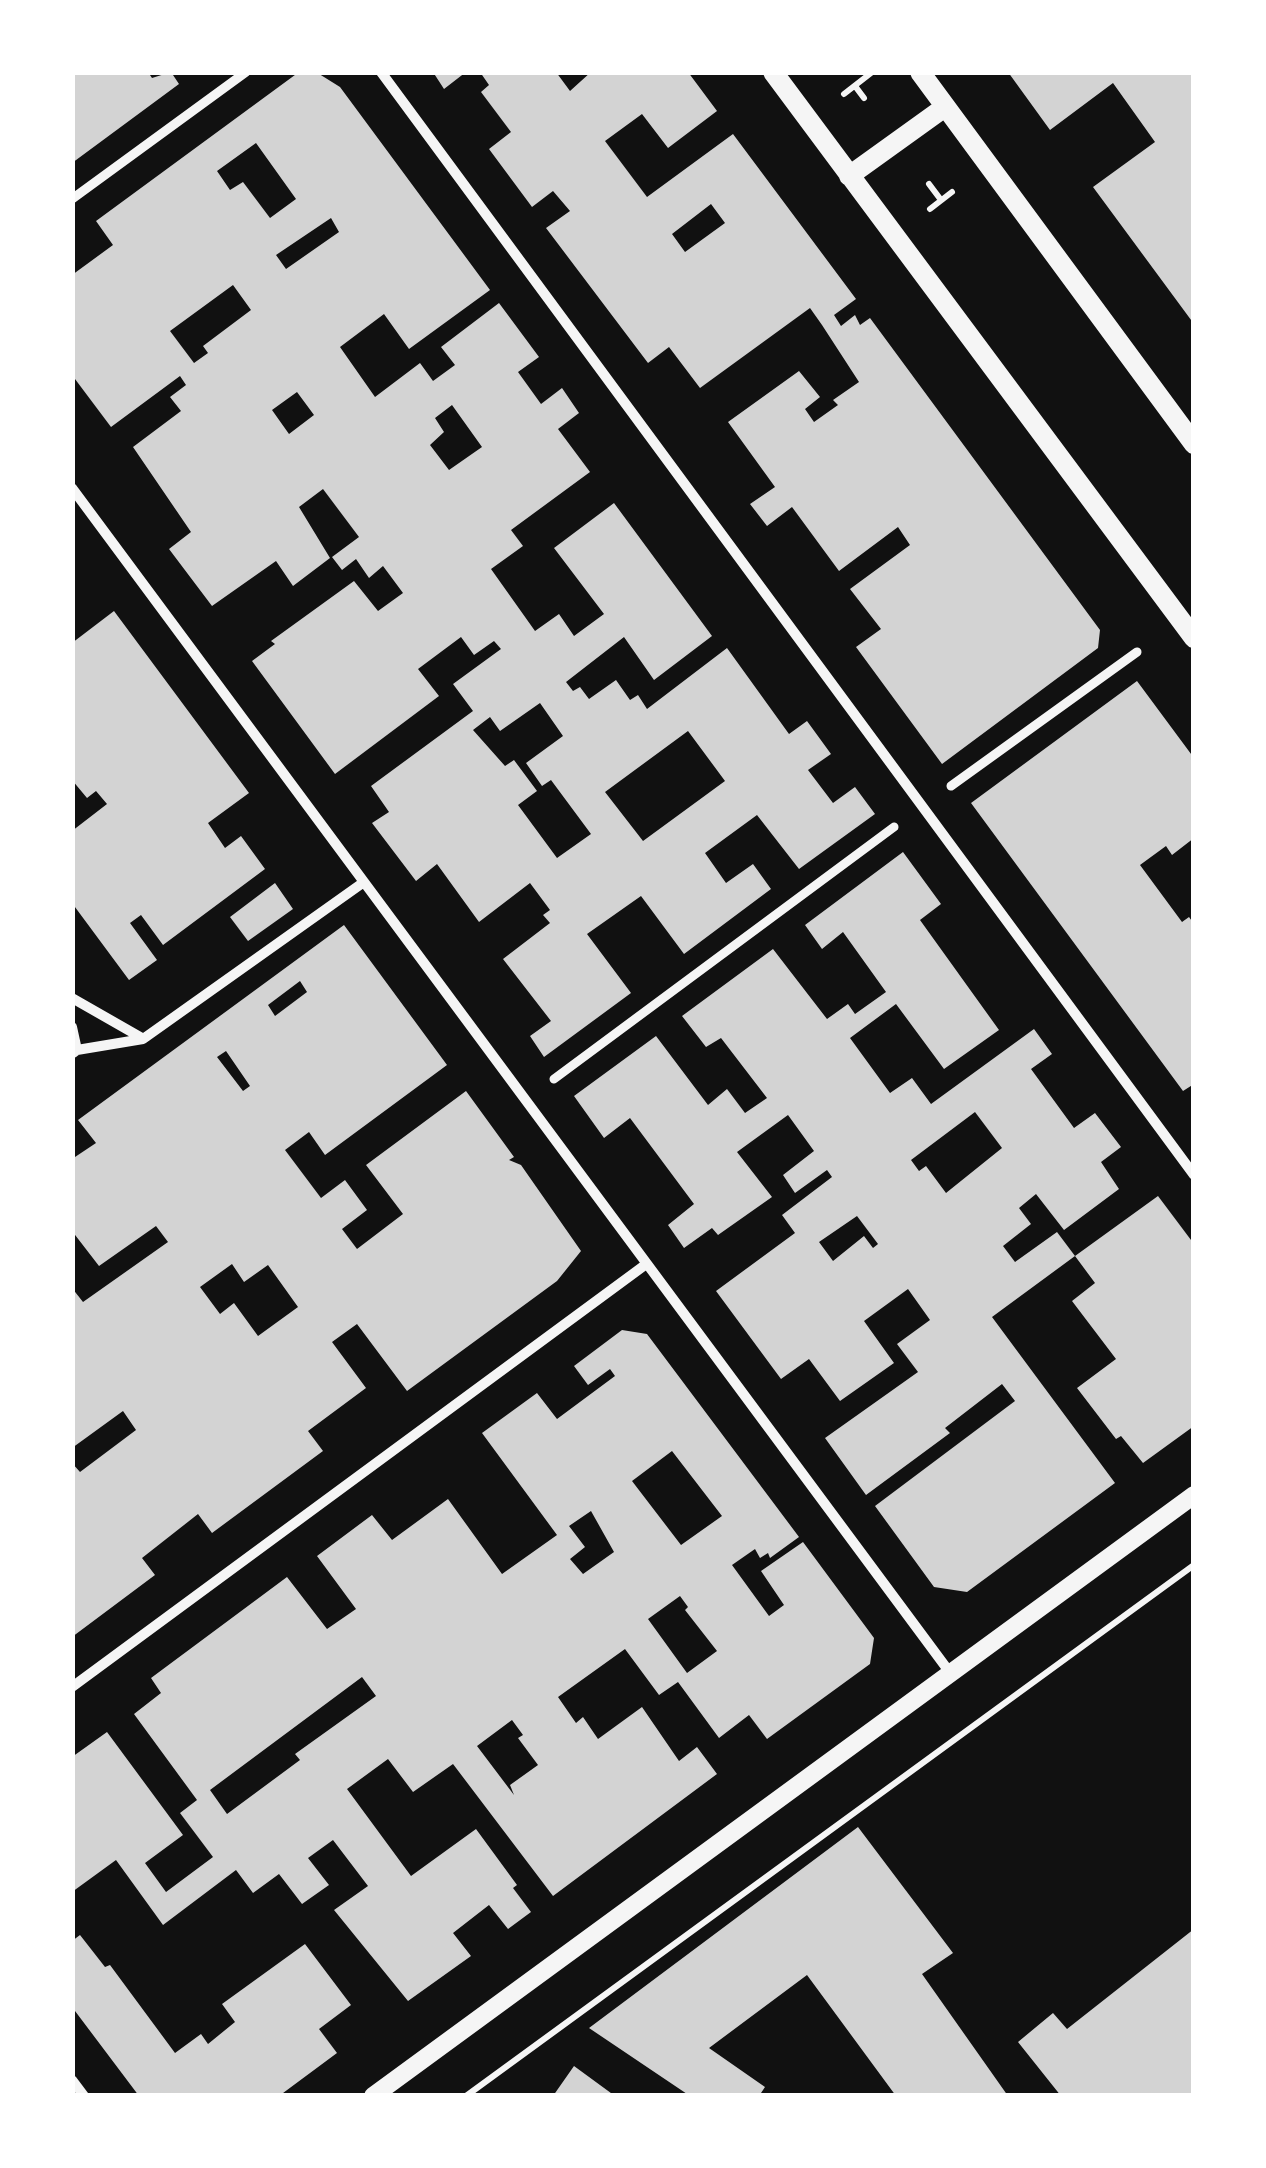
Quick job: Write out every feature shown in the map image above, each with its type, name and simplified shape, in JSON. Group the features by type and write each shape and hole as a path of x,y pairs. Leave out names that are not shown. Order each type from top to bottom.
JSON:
{"main road":[{"path":"772,72 1194,638"},
{"path":"920,72 1194,444"},
{"path":"850,176 945,107"}],"street":[{"path":"72,199 246,72"},
{"path":"381,72 1194,1175"},
{"path":"72,488 952,1674"},
{"path":"951,786 1137,652"},
{"path":"554,1079 894,826"},
{"path":"72,1027 75,1052 143,1039 364,882"},
{"path":"72,998 143,1039"},
{"path":"72,1687 645,1264"},
{"path":"373,2096 1194,1496"},
{"path":"72,2080 84,2096"}],"path":[{"path":"838,98 871,73"},
{"path":"855,86 864,98"},
{"path":"928,184 940,200"},
{"path":"925,214 956,188"},
{"path":"466,2096 1194,1565"}],"building":[{"path":"72,72 148,72 152,78 171,72 179,84 72,163"},
{"path":"299,72 316,72 340,87 490,290 409,349 384,314 340,347 375,397 420,363 433,381 455,365 441,347 499,303 539,357 518,372 541,404 562,388 579,413 558,429 590,472 511,530 523,546 491,569 535,631 559,614 574,636 604,614 554,548 614,503 712,636 654,680 624,637 566,682 573,691 580,687 589,699 616,680 630,700 638,695 647,709 727,648 789,734 807,721 831,754 808,770 833,803 855,787 875,814 799,869 757,815 705,853 726,883 753,864 771,889 684,954 641,896 587,934 631,993 544,1057 530,1036 551,1021 503,959 550,923 543,915 550,910 530,883 479,922 437,864 416,881 372,823 389,812 371,786 473,711 453,684 501,649 494,641 474,655 461,637 418,669 439,696 335,774 252,661 275,644 271,641 354,581 378,611 403,593 383,566 369,578 356,559 342,570 332,557 359,537 323,489 299,507 330,558 293,586 276,561 212,606 169,549 191,532 133,447 181,411 170,397 186,385 180,376 111,427 72,375 72,275 113,245 96,221","holes":["256,143 296,199 270,218 243,182 230,190 217,171","331,218 339,232 286,269 276,255","233,285 251,310 203,346 208,353 194,363 170,331","297,392 314,415 289,434 272,410","452,405 482,447 449,470 430,445 444,432 435,418","540,703 563,736 526,763 542,786 551,780 591,834 557,858 518,805 537,791 514,760 505,766 473,730 490,717 500,731","688,731 725,781 643,841 605,792"]},
{"path":"433,72 466,72 444,89"},
{"path":"480,72 556,72 570,91 591,72 688,72 717,111 668,148 642,114 605,141 647,197 733,134 856,299 834,315 841,326 855,315 860,325 870,318 1100,630 1098,648 942,764 856,647 881,629 850,589 910,545 898,527 839,571 792,507 767,526 750,504 775,487 728,422 799,371 820,397 805,409 814,422 838,405 833,400 859,382 822,325 810,308 700,388 669,347 648,363 546,228 570,211 553,191 532,207 489,149 511,132 481,92 489,85","holes":["711,204 725,223 685,252 672,234"]},
{"path":"1008,72 1194,72 1194,324 1093,187 1155,142 1113,83 1050,130"},
{"path":"114,611 249,793 208,823 225,848 241,836 265,869 163,945 141,915 130,923 157,960 129,980 72,903 72,831 107,804 96,791 87,798 72,780 72,643"},
{"path":"1137,681 1194,758 1194,838 1172,855 1166,846 1140,865 1182,922 1189,917 1194,924 1194,1084 1183,1091 971,803"},
{"path":"903,852 941,904 920,920 999,1030 944,1069 896,1004 850,1038 890,1093 912,1078 931,1104 1034,1029 1052,1054 1031,1069 1074,1128 1095,1113 1121,1147 1101,1162 1119,1189 1064,1230 1036,1194 1019,1208 1031,1224 1003,1246 1015,1262 1057,1232 1075,1256 992,1317 1115,1483 967,1592 934,1587 875,1506 1015,1401 1002,1384 945,1428 950,1433 866,1495 825,1438 918,1372 897,1344 930,1320 908,1289 864,1321 894,1363 840,1401 809,1359 781,1379 716,1291 795,1233 782,1215 832,1177 827,1170 795,1193 783,1175 814,1151 788,1115 737,1152 772,1197 718,1235 712,1228 684,1248 668,1225 694,1204 630,1118 604,1138 574,1096 656,1036 708,1105 727,1089 745,1113 767,1098 721,1038 706,1047 682,1016 773,949 827,1019 848,1004 855,1014 886,992 843,932 822,949 805,925","holes":["975,1112 1002,1148 946,1193 926,1166 919,1171 911,1160","857,1216 878,1244 873,1248 864,1236 833,1261 819,1242"]},
{"path":"275,883 293,909 248,941 230,917"},
{"path":"344,925 447,1065 325,1155 309,1132 285,1150 321,1198 345,1180 367,1210 342,1229 357,1249 403,1214 366,1165 466,1091 514,1157 509,1160 521,1165 581,1251 557,1281 407,1391 357,1324 332,1342 366,1388 308,1431 323,1451 212,1533 198,1514 142,1558 155,1575 72,1637 72,1463 80,1472 136,1430 123,1411 72,1448 72,1288 83,1302 168,1242 156,1226 99,1266 72,1231 72,1159 96,1143 78,1120","holes":["300,981 307,992 275,1016 268,1005","226,1051 250,1086 243,1091 217,1057","232,1264 244,1282 268,1265 298,1307 258,1336 234,1303 220,1314 200,1287"]},
{"path":"1158,1196 1194,1244 1194,1426 1143,1463 1121,1436 1116,1439 1077,1388 1116,1359 1072,1301 1095,1283 1075,1256"},
{"path":"622,1330 647,1334 799,1537 770,1558 768,1553 760,1558 755,1549 732,1565 769,1616 784,1605 761,1571 803,1542 874,1638 870,1664 767,1739 749,1715 719,1738 678,1682 659,1695 625,1649 558,1697 576,1723 583,1717 598,1739 642,1707 679,1761 697,1747 717,1774 553,1896 453,1764 413,1792 388,1759 347,1789 411,1876 476,1829 517,1885 513,1888 531,1912 508,1929 489,1905 453,1933 471,1956 408,2001 334,1910 368,1886 333,1840 308,1858 329,1885 302,1904 279,1874 253,1893 236,1870 163,1925 116,1860 72,1892 72,1757 107,1732 183,1835 145,1863 166,1892 213,1857 180,1813 197,1800 134,1714 161,1693 151,1678 287,1577 327,1629 356,1609 317,1556 372,1515 392,1540 448,1499 502,1574 557,1535 482,1433 537,1393 557,1419 615,1376 610,1369 588,1385 574,1366","holes":["672,1451 722,1516 681,1545 632,1481","591,1511 614,1552 583,1574 570,1559 585,1547 569,1526","680,1596 688,1607 685,1610 717,1651 687,1673 648,1619","362,1677 376,1696 295,1754 300,1760 227,1814 210,1790","512,1720 523,1735 518,1738 538,1765 510,1785 514,1795 477,1746"]},
{"path":"858,1827 953,1953 922,1974 1008,2096 896,2096 807,1975 709,2048 765,2087 759,2096 690,2096 589,2028"},
{"path":"1194,1929 1194,2096 1061,2096 1018,2042 1053,2013 1067,2029"},
{"path":"80,1935 105,1967 110,1965 175,2053 201,2034 208,2044 235,2022 222,2004 305,1944 351,2005 319,2029 337,2053 279,2096 139,2096 72,2007 72,1941"},
{"path":"574,2066 615,2096 553,2096"}]}
